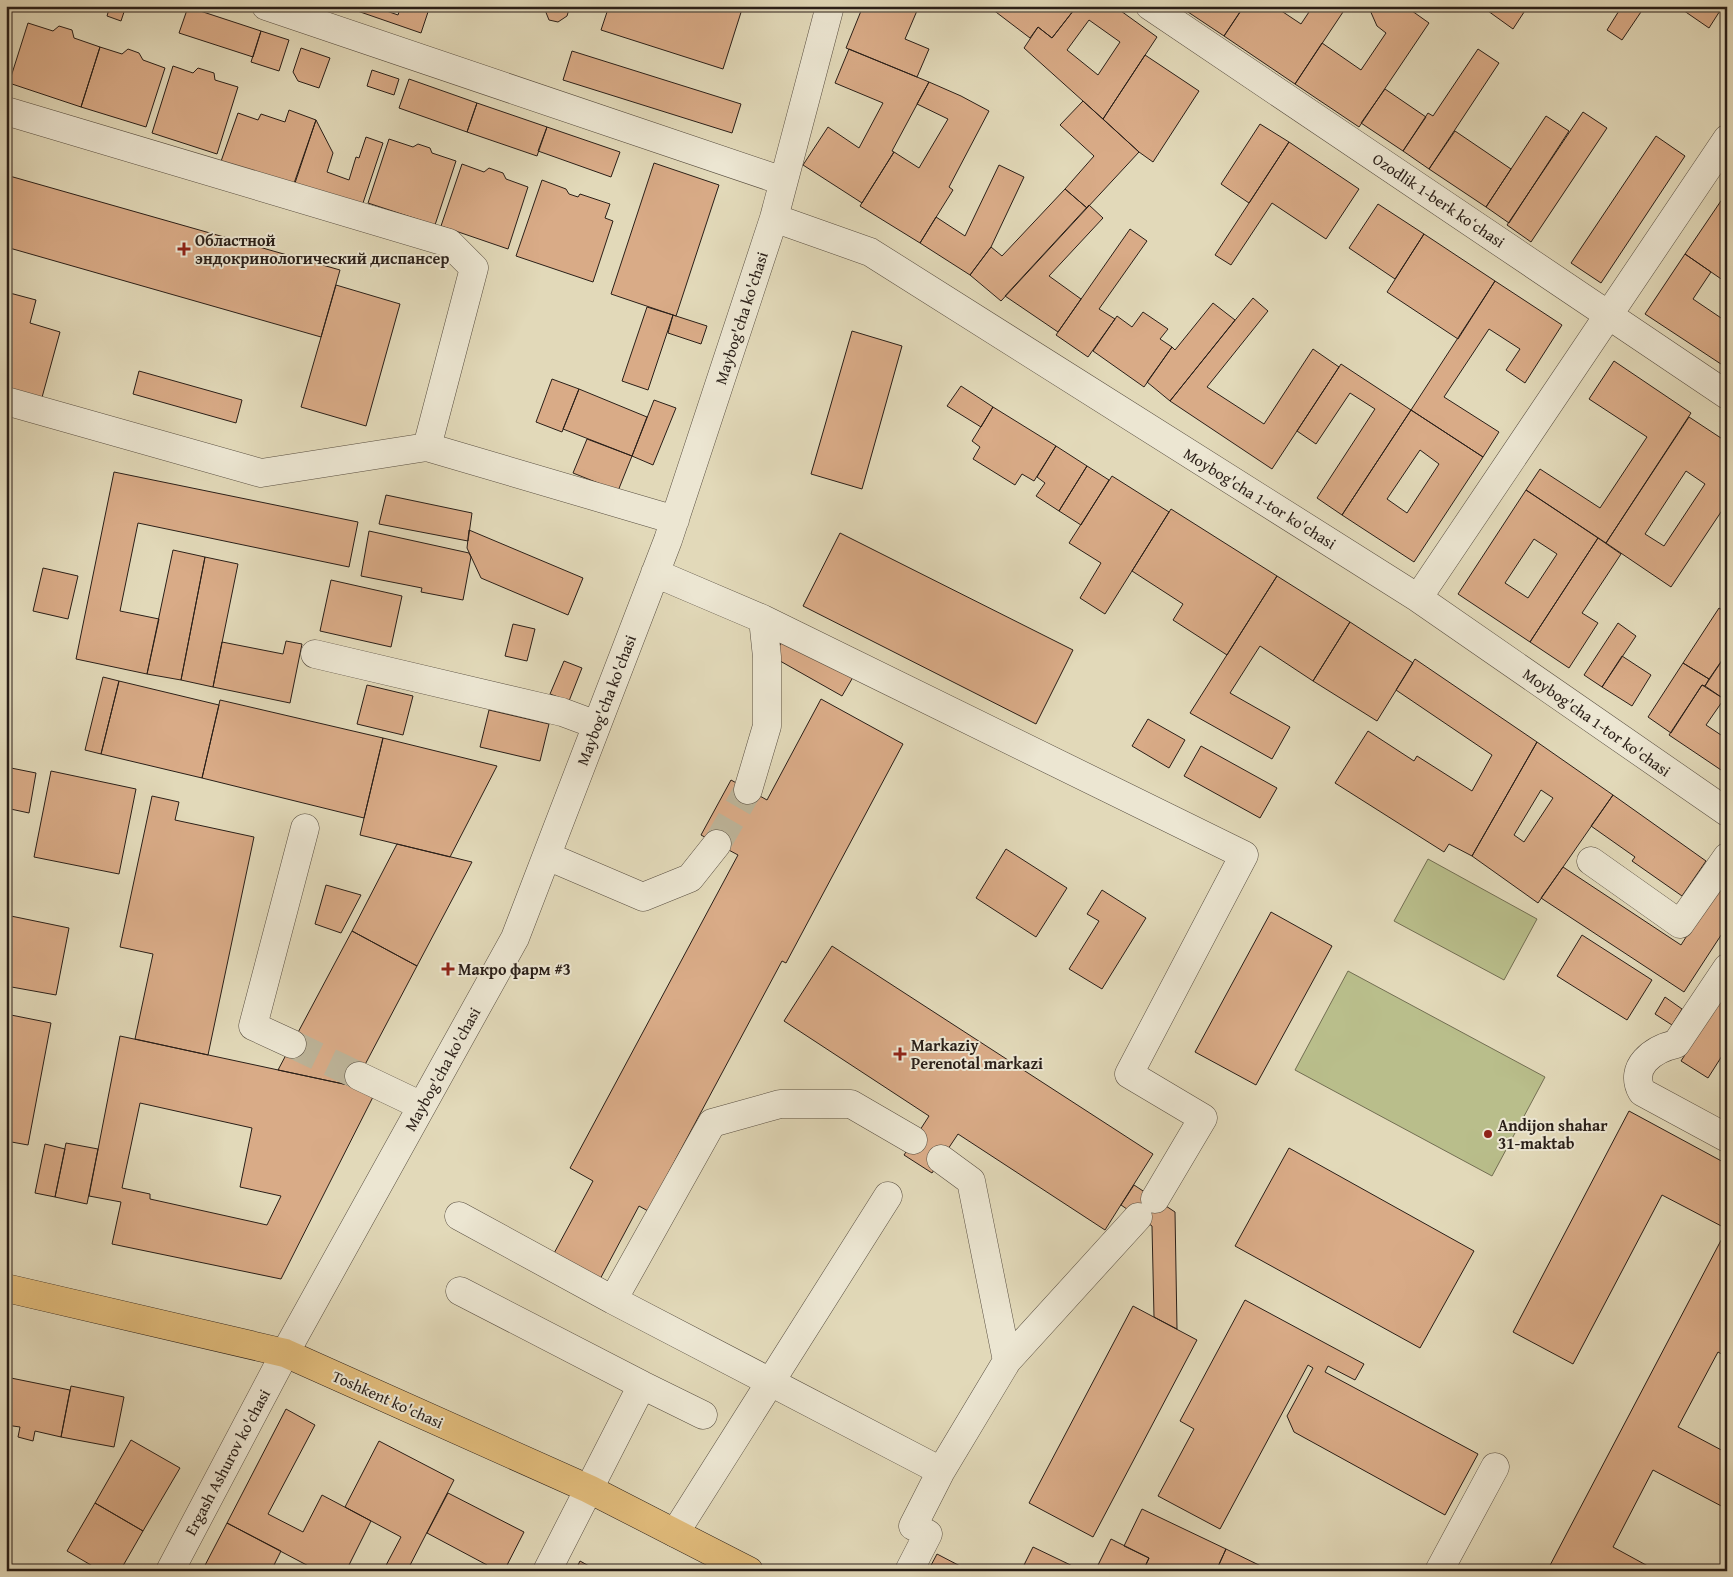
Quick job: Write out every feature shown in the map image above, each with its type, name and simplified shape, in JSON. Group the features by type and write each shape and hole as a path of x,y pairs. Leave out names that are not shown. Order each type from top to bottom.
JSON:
{"main road":[{"name":"Toshkent ko'chasi","path":"6,1288 284,1353 590,1489 749,1571"}],"street":[{"path":"266,6 783,181"},
{"name":"Maybog'cha ko'chasi","path":"284,1353 515,938 675,520 774,218 830,6"},
{"name":"Ozodlik 1-berk koʻchasi","path":"1150,6 1727,394"},
{"path":"6,111 449,243 474,268 427,447"},
{"path":"1418,598 1727,139"},
{"name":"Moybog'cha 1-tor ko'chasi","path":"774,218 870,252 1418,598 1727,812"},
{"path":"6,402 262,473 427,447 675,520"},
{"path":"655,573 762,619 1244,855 1129,1074 1203,1118 1147,1208 1007,1361 941,1471 913,1526 928,1534 909,1571"},
{"path":"748,790 767,726 768,657 762,619"},
{"path":"315,654 562,712 597,725"},
{"path":"292,1044 252,1026 305,828"},
{"path":"547,856 643,897 690,878 717,844"},
{"path":"1591,861 1680,924 1727,857"},
{"path":"1727,968 1676,1044 1661,1047 1647,1059 1637,1073 1637,1084 1642,1092 1727,1138"},
{"path":"359,1076 422,1106"},
{"path":"613,1300 712,1123 780,1104 851,1104 913,1140"},
{"path":"942,1160 971,1182 1007,1361"},
{"path":"675,1533 888,1196"},
{"path":"459,1216 613,1300 941,1471"},
{"path":"460,1291 703,1415"},
{"name":"Ergash Ashurov ko'chasi","path":"170,1571 284,1353"},
{"path":"547,1571 642,1385"},
{"path":"1439,1571 1495,1467"}],"green space":[{"path":"1428,859 1537,919 1504,980 1394,921"},
{"path":"1348,971 1545,1077 1492,1176 1295,1070"}],"building":[{"path":"110,6 126,6 121,21 107,16"},
{"path":"343,6 378,6 378,8 398,15 401,6 430,6 421,33"},
{"path":"532,6 570,6 567,16 558,22 549,20 545,10"},
{"path":"609,6 743,6 723,69 601,30"},
{"path":"863,6 919,6 905,39 929,49 917,77 846,48"},
{"path":"988,6 1077,6 1052,38 1038,27 1030,38"},
{"path":"1077,6 1083,11 1086,6 1114,6 1157,37 1103,119 1024,48 1038,27 1052,38","holes":["1089,20 1120,42 1098,75 1067,50"]},
{"path":"1179,6 1244,6 1224,36"},
{"path":"1244,6 1274,6 1301,24 1313,6 1347,6 1295,84 1224,36"},
{"path":"1370,6 1405,6 1429,23 1359,127 1295,84 1322,43 1361,70 1386,33 1377,26 1369,8"},
{"path":"1491,6 1528,6 1513,29 1488,11"},
{"path":"1622,6 1645,6 1622,40 1607,30"},
{"path":"1677,6 1723,6 1709,28"},
{"path":"188,7 261,31 253,57 179,33"},
{"path":"28,23 53,31 59,26 72,30 74,38 100,47 81,107 9,83"},
{"path":"261,31 289,40 279,71 251,62"},
{"path":"100,47 122,54 128,49 139,53 143,60 165,68 146,127 81,107"},
{"path":"301,48 330,58 319,88 298,81 293,72"},
{"path":"849,49 929,82 892,151 894,152 862,203 803,165 828,127 859,148 883,103 835,83"},
{"path":"1478,49 1499,63 1429,169 1403,151 1428,113 1433,116"},
{"path":"572,51 741,104 732,133 563,80"},
{"path":"1145,55 1199,91 1153,162 1139,152 1103,119"},
{"path":"173,66 193,73 198,68 214,73 215,80 238,87 217,154 152,133"},
{"path":"372,70 399,79 394,95 367,86"},
{"path":"409,79 477,103 467,132 399,108"},
{"path":"929,82 989,111 949,187 953,190 920,243 860,206 894,152 919,168 948,119 917,104"},
{"path":"1385,89 1426,117 1403,151 1361,123"},
{"path":"1083,101 1139,152 1087,208 1065,189 1094,156 1060,125"},
{"path":"477,103 547,127 537,156 467,132"},
{"path":"289,110 316,120 291,192 219,167 238,113 258,120 261,114 285,122"},
{"path":"1583,112 1607,128 1531,242 1507,225"},
{"path":"1546,116 1569,131 1509,223 1486,207"},
{"path":"316,120 333,153 327,172 349,180 356,157 359,158 366,137 383,143 361,209 294,186"},
{"path":"1260,124 1289,142 1249,203 1221,184"},
{"path":"547,127 620,152 611,177 538,151"},
{"path":"1455,131 1511,169 1486,207 1429,169"},
{"path":"1656,136 1685,156 1601,283 1571,263"},
{"path":"389,139 413,147 418,144 430,148 432,153 456,161 435,225 368,203"},
{"path":"1289,142 1359,189 1326,239 1272,203 1231,265 1215,255"},
{"path":"654,163 719,185 676,316 611,294"},
{"path":"462,164 484,172 489,168 503,173 506,179 528,187 508,249 441,226"},
{"path":"999,165 1024,177 991,247 970,275 920,243 936,217 965,236"},
{"name":"Областной эндокринологический диспансер","path":"6,175 340,270 321,337 6,247"},
{"path":"542,180 566,189 569,194 578,197 580,194 610,204 605,218 613,221 593,282 516,256"},
{"path":"1065,189 1087,208 1001,301 970,275 991,247 1002,256"},
{"path":"1727,192 1727,283 1685,254"},
{"path":"1378,204 1424,234 1395,279 1349,248"},
{"path":"1089,205 1103,218 1049,276 1081,299 1058,332 1005,296"},
{"path":"1130,229 1147,241 1099,309 1115,319 1088,357 1056,335"},
{"path":"1424,234 1495,281 1458,339 1387,292"},
{"path":"1685,254 1711,272 1693,299 1727,322 1727,368 1645,314"},
{"path":"1495,281 1562,325 1525,383 1506,370 1520,349 1489,329 1444,397 1499,432 1483,457 1411,410"},
{"path":"336,285 400,304 366,426 301,407"},
{"path":"6,292 36,300 30,323 60,332 41,401 6,391"},
{"path":"1253,298 1268,311 1207,387 1264,424 1313,349 1339,367 1272,469 1170,401"},
{"path":"1213,303 1235,320 1170,401 1147,382 1172,347 1175,350"},
{"path":"647,307 673,315 648,390 622,381"},
{"path":"1143,312 1168,329 1160,339 1172,347 1144,387 1093,351 1117,316 1132,327"},
{"path":"673,315 707,326 701,344 668,333"},
{"path":"852,331 902,346 862,489 811,474"},
{"path":"1614,361 1691,413 1606,543 1526,490 1540,469 1600,508 1647,437 1589,399"},
{"path":"1341,364 1411,410 1342,515 1317,498 1375,409 1350,393 1316,444 1297,431"},
{"path":"139,371 242,400 236,423 133,394"},
{"path":"552,379 579,389 562,432 536,422"},
{"path":"961,386 993,407 981,427 947,406"},
{"path":"579,389 647,417 632,456 563,429"},
{"path":"654,400 676,408 653,465 632,456"},
{"path":"993,407 1056,446 1034,481 1022,474 1015,485 973,459 980,447 972,441"},
{"path":"1411,410 1483,457 1414,562 1342,515","holes":["1420,450 1439,464 1407,513 1387,499"]},
{"path":"1689,417 1727,442 1727,503 1671,587 1606,543","holes":["1686,471 1705,484 1664,546 1645,534"]},
{"path":"587,439 632,456 618,491 573,473"},
{"path":"1056,446 1087,466 1059,511 1036,496 1045,483 1037,477"},
{"path":"1087,466 1109,480 1081,525 1059,511"},
{"path":"114,472 358,522 349,567 138,523 120,611 159,619 147,674 76,659"},
{"path":"1112,476 1169,512 1105,614 1080,598 1101,563 1069,543"},
{"path":"1526,490 1598,538 1530,642 1458,594","holes":["1534,539 1557,554 1528,598 1505,583"]},
{"path":"386,495 472,513 468,541 379,524"},
{"path":"1171,509 1277,576 1227,655 1173,620 1183,604 1132,571"},
{"path":"469,530 583,578 568,615 481,578 467,548"},
{"path":"369,531 469,553 471,557 463,600 421,592 422,588 361,576"},
{"path":"840,533 1073,650 1036,724 803,606"},
{"path":"1598,538 1621,554 1582,613 1598,623 1569,668 1530,642"},
{"path":"173,550 205,557 181,680 147,674"},
{"path":"205,557 238,564 213,687 181,680"},
{"path":"43,568 78,576 68,619 33,611"},
{"path":"1277,576 1350,622 1313,681 1260,646 1230,693 1290,727 1272,759 1190,713"},
{"path":"331,580 402,596 391,647 320,631"},
{"path":"1719,608 1727,613 1727,653 1709,679 1683,663"},
{"path":"1350,622 1413,663 1377,721 1313,681"},
{"path":"1618,623 1636,636 1602,687 1584,675"},
{"path":"513,624 535,629 527,661 505,656"},
{"path":"787,633 856,672 842,696 773,657"},
{"path":"286,641 302,644 290,703 213,687 222,642 283,654"},
{"path":"1727,653 1727,701 1705,686"},
{"path":"1622,656 1651,675 1632,706 1602,687"},
{"path":"1415,659 1537,742 1472,856 1449,844 1444,852 1335,783 1368,731 1414,761 1417,756 1472,791 1492,755 1396,690"},
{"path":"564,661 582,668 569,701 550,694"},
{"path":"1683,663 1709,679 1705,686 1702,685 1671,733 1648,717"},
{"path":"103,677 119,681 101,754 85,750"},
{"path":"119,681 219,705 202,778 101,754"},
{"path":"367,685 413,696 403,735 357,724"},
{"path":"1702,685 1724,699 1706,725 1727,739 1727,774 1669,735"},
{"path":"821,699 903,744 786,963 782,961 648,1211 639,1206 598,1283 552,1257 593,1181 570,1168 738,855 701,835 731,780 767,800"},
{"path":"220,700 383,738 364,818 202,778"},
{"path":"489,710 549,724 540,761 480,747"},
{"path":"1148,719 1185,740 1169,768 1132,746"},
{"path":"383,738 497,766 450,857 360,835"},
{"path":"1537,742 1613,795 1538,903 1472,856","holes":["1541,790 1553,798 1524,842 1514,835"]},
{"path":"1201,746 1277,788 1260,818 1184,776"},
{"path":"6,767 36,773 29,813 6,808"},
{"path":"51,771 136,789 119,874 34,857"},
{"path":"1613,795 1706,861 1682,896 1632,861 1635,857 1591,826"},
{"path":"152,796 179,802 175,820 254,837 208,1055 135,1039 153,954 120,947"},
{"path":"397,844 472,862 417,966 352,931"},
{"path":"1006,849 1067,888 1036,937 976,898"},
{"path":"1563,867 1681,945 1723,879 1727,882 1727,926 1684,992 1541,898"},
{"path":"326,885 361,895 341,933 315,924"},
{"path":"1102,890 1146,918 1102,989 1069,969 1099,921 1087,914"},
{"path":"1271,912 1332,946 1256,1085 1195,1052"},
{"path":"6,915 69,928 56,995 6,986"},
{"path":"352,931 417,966 359,1076 353,1086 278,1070"},
{"path":"1582,935 1652,980 1627,1020 1557,976"},
{"path":"832,946 1153,1154 1105,1230 958,1134 932,1173 904,1155 929,1116 784,1021"},
{"path":"1665,997 1682,1009 1672,1025 1655,1014"},
{"path":"1720,1000 1727,1005 1727,1048 1708,1078 1681,1061"},
{"path":"6,1014 51,1023 28,1145 6,1141"},
{"path":"120,1036 376,1091 281,1279 112,1244 121,1202 89,1196","holes":["140,1103 252,1128 240,1187 281,1196 267,1225 150,1199 150,1194 122,1188"]},
{"path":"1629,1111 1727,1164 1727,1229 1662,1195 1573,1364 1513,1332"},
{"path":"66,1143 98,1149 87,1204 55,1197"},
{"path":"45,1144 65,1149 55,1197 35,1193"},
{"path":"1289,1148 1474,1251 1420,1348 1235,1246"},
{"path":"1134,1185 1175,1212 1177,1329 1154,1317 1152,1226 1121,1205"},
{"path":"1727,1229 1727,1357 1718,1352 1678,1427 1727,1453 1727,1509 1653,1470 1613,1547 1657,1571 1547,1571"},
{"path":"1245,1300 1364,1364 1355,1380 1328,1366 1325,1372 1478,1454 1445,1515 1294,1432 1287,1416 1313,1368 1308,1365 1220,1529 1158,1496 1194,1429 1180,1421"},
{"path":"1133,1306 1197,1340 1093,1537 1029,1503"},
{"path":"6,1377 70,1390 61,1437 35,1431 33,1441 18,1437 20,1427 6,1425 11,1396 6,1395"},
{"path":"71,1386 124,1397 114,1447 61,1437"},
{"path":"286,1409 315,1425 268,1514 303,1532 322,1495 371,1521 346,1571 318,1571 227,1523"},
{"path":"131,1440 180,1468 143,1531 95,1503"},
{"path":"379,1441 454,1480 407,1571 383,1571 401,1537 345,1507"},
{"path":"448,1493 524,1532 504,1571 484,1571 487,1565 427,1533"},
{"path":"95,1503 143,1531 120,1571 101,1571 67,1551"},
{"path":"1142,1509 1226,1549 1216,1571 1143,1571 1149,1558 1124,1546"},
{"path":"227,1523 281,1551 271,1571 202,1571"},
{"path":"1111,1539 1149,1558 1143,1571 1095,1571"},
{"path":"1033,1547 1083,1571 1021,1571"},
{"path":"1226,1549 1265,1568 1264,1571 1216,1571"},
{"path":"937,1554 962,1567 960,1571 928,1571"},
{"path":"580,1561 598,1571 575,1571"}],"tunnel":[{"path":"717,844 748,790"},
{"path":"292,1044 359,1076"}],"place":[{"name":"Областной эндокринологический диспансер","path":"184,249"},
{"name":"Макро фарм #3","path":"448,969"},
{"name":"Markaziy Perenotal markazi","path":"900,1054"},
{"name":"Andijon shahar 31-maktab","path":"1488,1134"}]}
